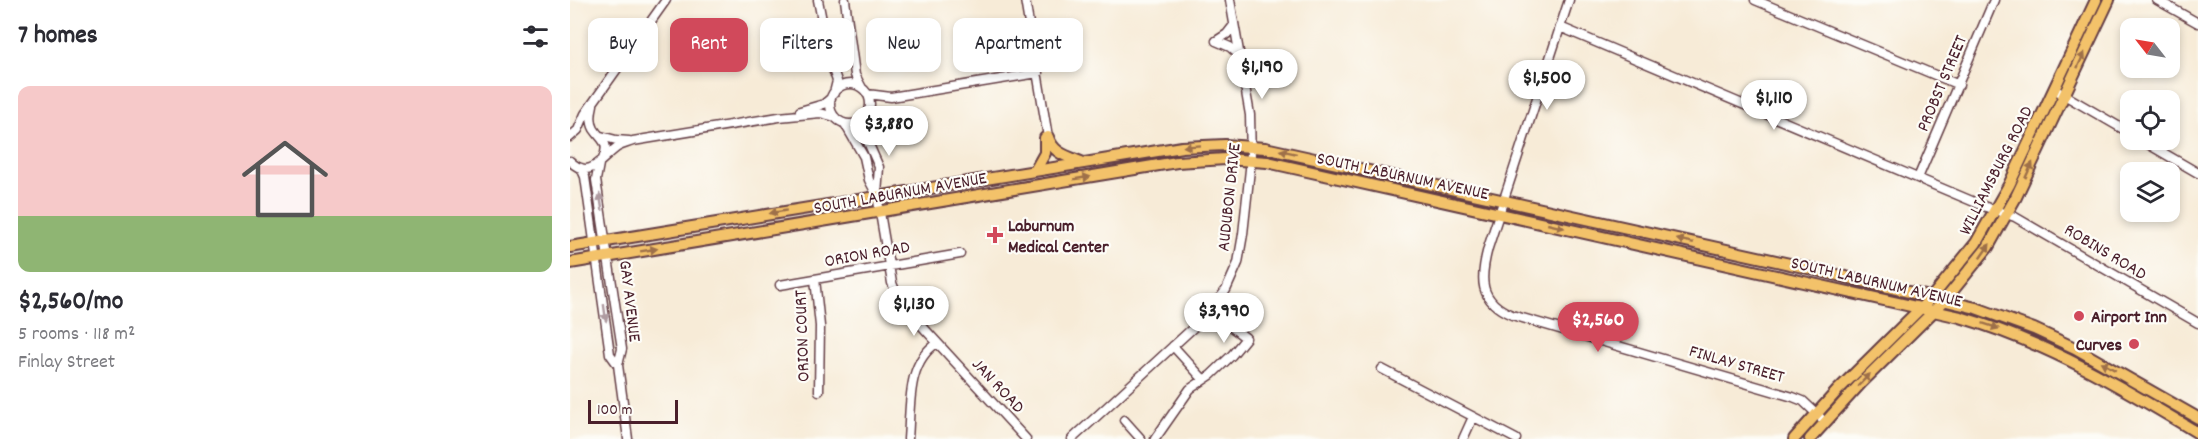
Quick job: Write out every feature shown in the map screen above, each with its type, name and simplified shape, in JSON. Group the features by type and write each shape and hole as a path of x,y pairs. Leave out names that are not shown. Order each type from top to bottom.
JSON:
{"main road":[{"name":"WILLIAMSBURG ROAD","path":"1810,439 1820,418 1968,255 1996,210 2096,0"},
{"name":"WILLIAMSBURG ROAD","path":"1794,439 1820,418 1945,300 1982,254 2008,214 2109,0"},
{"path":"1047,138 1058,153 1081,162"},
{"path":"1036,169 1045,153 1047,138"},
{"name":"SOUTH LABURNUM AVENUE","path":"570,247 1081,162 1193,146 1250,147 1283,151 1503,200 1945,300 1995,314 2034,329 2092,357 2198,418"},
{"name":"SOUTH LABURNUM AVENUE","path":"570,263 1177,162 1214,159 1251,160 1499,213 1934,310 1982,323 2029,341 2100,375 2198,433"}],"street":[{"path":"570,137 578,130 585,114 666,0"},
{"path":"818,0 837,81 830,104 835,117"},
{"path":"845,0 855,75 865,91 868,112 863,131 879,167 878,195"},
{"path":"1025,0 1047,138"},
{"name":"AUDUBON DRIVE","path":"1072,439 1210,311 1226,290 1238,260 1244,234 1251,160 1250,104 1230,0"},
{"name":"FINLAY STREET","path":"1569,0 1503,200 1482,274 1487,295 1492,303 1504,312 1793,397 1803,401 1820,418"},
{"path":"1755,0 1959,85"},
{"path":"2157,0 2198,23"},
{"name":"PROBST STREET","path":"1918,178 1959,85 1991,1"},
{"path":"1234,25 1227,34 1216,41 1230,47 1240,56"},
{"name":"ROBINS ROAD","path":"1560,27 2008,214 2198,323"},
{"path":"779,117 824,104 844,86 850,84 865,91 891,97 1038,73"},
{"path":"2054,89 2120,127"},
{"path":"845,124 857,123 868,112 891,97"},
{"name":"GAY AVENUE","path":"593,105 591,116 594,129 606,148 596,180 622,349 618,365 628,439"},
{"path":"570,160 581,168 593,167 618,147 633,141 779,117 820,113 835,117 845,124 864,157 869,180 878,195"},
{"path":"578,130 588,129 616,140 633,141"},
{"path":"2158,150 2198,173"},
{"name":"GAY AVENUE","path":"581,168 585,177 610,354 618,365"},
{"name":"JAN ROAD","path":"878,195 892,282 897,295 937,343 1026,439"},
{"name":"ORION ROAD","path":"780,285 960,254"},
{"name":"ORION COURT","path":"814,279 820,326 819,391"},
{"path":"1155,439 1190,389 1232,355 1246,338 1210,311"},
{"path":"908,439 915,368 926,351 937,343"},
{"path":"1173,346 1203,379"},
{"path":"1382,369 1516,439"},
{"path":"2152,406 2159,396"},
{"path":"1463,439 1473,417"},
{"path":"1124,420 1141,439"}],"place":[{"name":"Laburnum Medical Center","path":"995,235"},
{"name":"Airport Inn","path":"2079,316"},
{"name":"Curves","path":"2134,344"}]}
